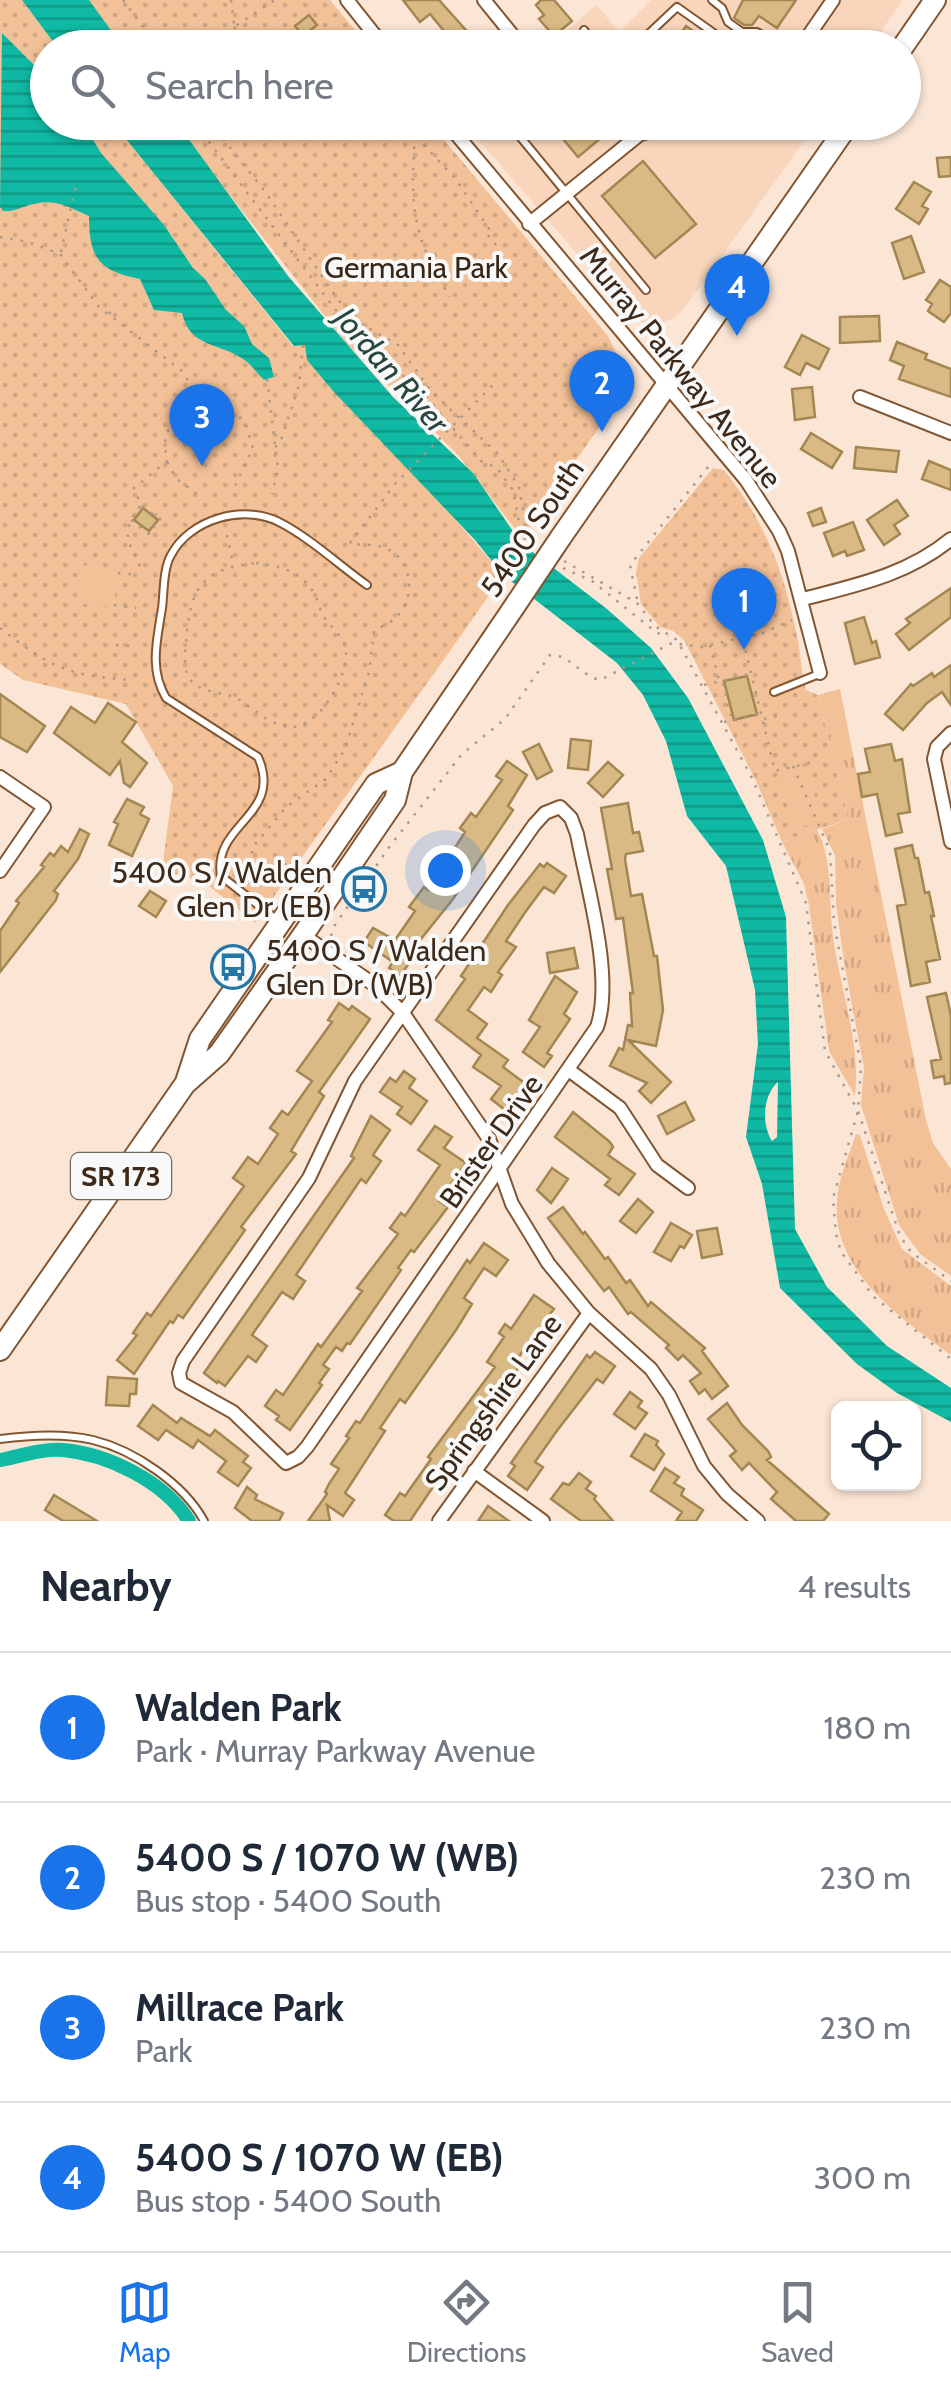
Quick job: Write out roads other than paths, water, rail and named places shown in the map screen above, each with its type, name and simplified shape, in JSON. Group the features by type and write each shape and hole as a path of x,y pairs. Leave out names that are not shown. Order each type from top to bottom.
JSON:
{"main road":[{"path":"914,30 935,0"},
{"name":"5400 South","path":"0,1350 185,1084 219,1054 303,935 395,800 402,772 837,140"},
{"name":"5400 South","path":"185,1084 200,1040 280,922 376,784 402,772"}],"street":[{"path":"347,0 371,30"},
{"path":"484,0 508,30"},
{"path":"812,30 833,0"},
{"name":"Murray Parkway Avenue","path":"461,140 723,450 779,531 803,600 820,674"},
{"path":"529,224 630,140"},
{"path":"860,397 951,433"},
{"path":"803,600 884,578 928,557 951,538"},
{"path":"951,732 937,747 934,759 951,842"},
{"path":"0,778 44,807 0,871"},
{"name":"Brister Drive","path":"560,807 571,818 578,834 604,989 597,1027 570,1072 307,1446 286,1463 232,1412 181,1383 179,1373 186,1356 309,1178 352,1087 403,1013 534,825 560,807"},
{"path":"303,935 376,986 403,1013 488,1139 522,1224 554,1272 589,1313 651,1370 704,1466 727,1494 758,1521"},
{"path":"570,1072 620,1108 658,1165 688,1188"},
{"name":"Springshire Lane","path":"440,1521 589,1313"},
{"path":"474,1471 543,1521"}],"lane":[{"path":"712,0 739,30"},
{"path":"653,30 677,7 710,30"},
{"path":"523,140 646,290"},
{"path":"280,922 221,876 218,860 264,796 265,773 258,757 166,698 157,683 155,658 170,556 194,530 224,516 253,514 278,522 368,585"},
{"path":"774,692 820,674"},
{"path":"0,1440 66,1436 112,1447 178,1488 204,1521"}],"water":[{"path":"22,0 89,0 111,30 44,30"},
{"path":"2,33 30,61 30,140 93,140 164,225 226,310 244,326 252,344 269,358 274,377 264,380 246,361 199,339 186,325 182,313 154,310 140,279 115,272 99,260 91,242 89,216 49,202 12,211 0,207"},
{"path":"127,140 189,140 288,276 393,397 473,473 521,543 651,648 688,698 763,840 786,917 795,1229 827,1287 887,1346 951,1388 951,1422 921,1406 921,1401 897,1393 857,1364 780,1288 762,1184 746,1137 758,1044 755,990 726,866 687,816 666,741 643,695 617,663 503,575 307,360 305,345 294,346","holes":["778,1082 777,1137 772,1141 765,1110 769,1094"]}],"waterway":[{"path":"1,1460 56,1450 98,1457 150,1482 189,1521"}],"place":[{"name":"5400 S / 1070 W (EB)","path":"737,336"},
{"name":"5400 S / 1070 W (WB)","path":"602,432"},
{"name":"Millrace Park","path":"202,466"},
{"name":"Walden Park","path":"744,650"},
{"name":"5400 S / Walden Glen Dr (EB)","path":"364,889"},
{"name":"5400 S / Walden Glen Dr (WB)","path":"233,967"}],"park label":[{"name":"Germania Park","path":"416,267"}],"water label":[{"name":"Jordan River","path":"392,370"}]}
